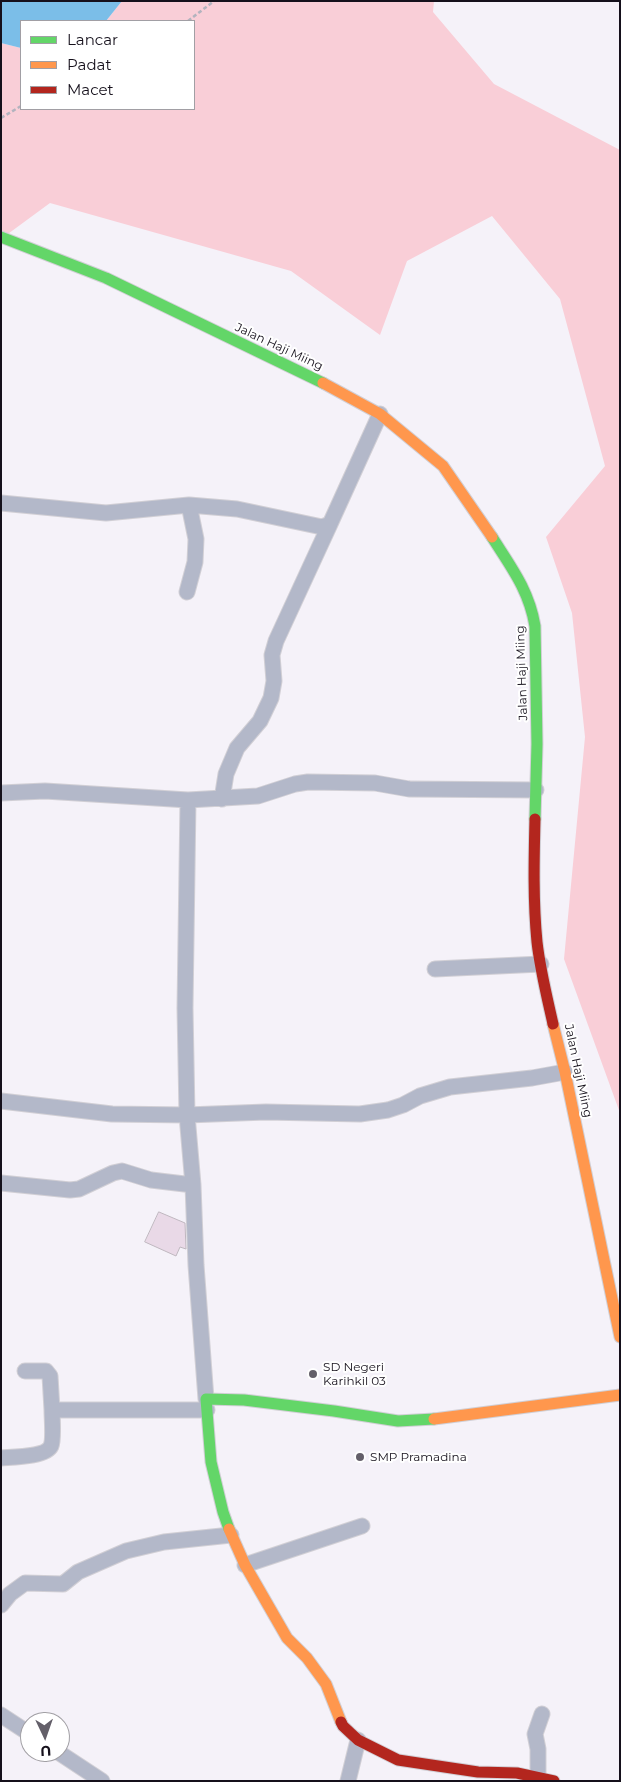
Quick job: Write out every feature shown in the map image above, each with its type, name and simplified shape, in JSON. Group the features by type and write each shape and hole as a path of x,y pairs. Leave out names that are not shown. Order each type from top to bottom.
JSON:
{"main road":[{"name":"Jalan Haji Miing","path":"1,237 106,278 317,380 380,414 443,466 521,581 527,595 535,626 537,726 533,877 534,909 541,964 545,990 566,1072 620,1337"},
{"path":"554,1781 538,1776 517,1773 478,1772 398,1760 358,1740 343,1726 326,1684 307,1658 287,1638 245,1565 231,1535 223,1512 211,1462 207,1404 244,1400 398,1421 447,1418 620,1395"}],"street":[{"path":"222,799 226,774 237,748 260,721 271,698 274,681 272,655 276,641 380,414"},
{"path":"1,503 106,513 189,505 237,509 322,527 330,524"},
{"path":"187,592 194,562 196,539 189,505"},
{"path":"1,793 45,791 188,800 222,799 258,796 308,782 375,784 409,789 536,790"},
{"path":"52,1410 207,1404 196,1265 194,1185 187,1115 185,1008 188,800"},
{"path":"435,969 541,964"},
{"path":"1,1101 112,1114 187,1115 266,1112 360,1114 388,1110 420,1096 450,1087 532,1078 566,1072"},
{"path":"1,1183 70,1190 78,1189 113,1173 122,1171 151,1180 194,1185"},
{"path":"1,1458 47,1452 51,1445 52,1410 50,1376 46,1371 25,1371"},
{"path":"245,1565 362,1526"},
{"path":"1,1605 10,1594 25,1583 63,1584 78,1572 126,1551 164,1542 231,1535"},
{"path":"538,1776 538,1749 535,1734 542,1714"},
{"path":"1,1715 20,1727"},
{"path":"348,1781 358,1740"},
{"path":"70,1760 102,1781"}],"path":[{"path":"189,20 214,1"},
{"path":"1,118 20,107"}],"shaded area":[{"path":"122,1 434,1 433,12 494,84 620,150 620,1113 564,959 585,737 572,613 546,537 605,466 560,299 492,216 407,261 380,335 291,271 50,203 1,239 1,43 20,48 20,110 195,110 195,20 107,20"}],"water":[{"path":"1,1 122,1 107,20 20,20 20,48 1,43"}],"building":[{"path":"159,1212 185,1223 186,1249 180,1247 176,1256 145,1242"}],"traffic: fast":[{"path":"1,237 106,278 323,383"},
{"path":"492,537 524,590 535,626 537,744 535,819"},
{"path":"229,1529 211,1462 206,1399 244,1400 398,1421 434,1419"}],"traffic: slow":[{"path":"323,383 380,414 443,466 492,537"},
{"path":"553,1024 565,1072 620,1337"},
{"path":"434,1419 620,1395"},
{"path":"229,1529 245,1565 287,1638 307,1658 326,1684 341,1722"}],"traffic: jam":[{"path":"535,819 534,896 537,942 553,1024"},
{"path":"341,1722 358,1740 398,1760 478,1772 517,1773 554,1781"}],"place":[{"name":"SD Negeri Karihkil 03","path":"313,1374"},
{"name":"SMP Pramadina","path":"360,1457"}]}
